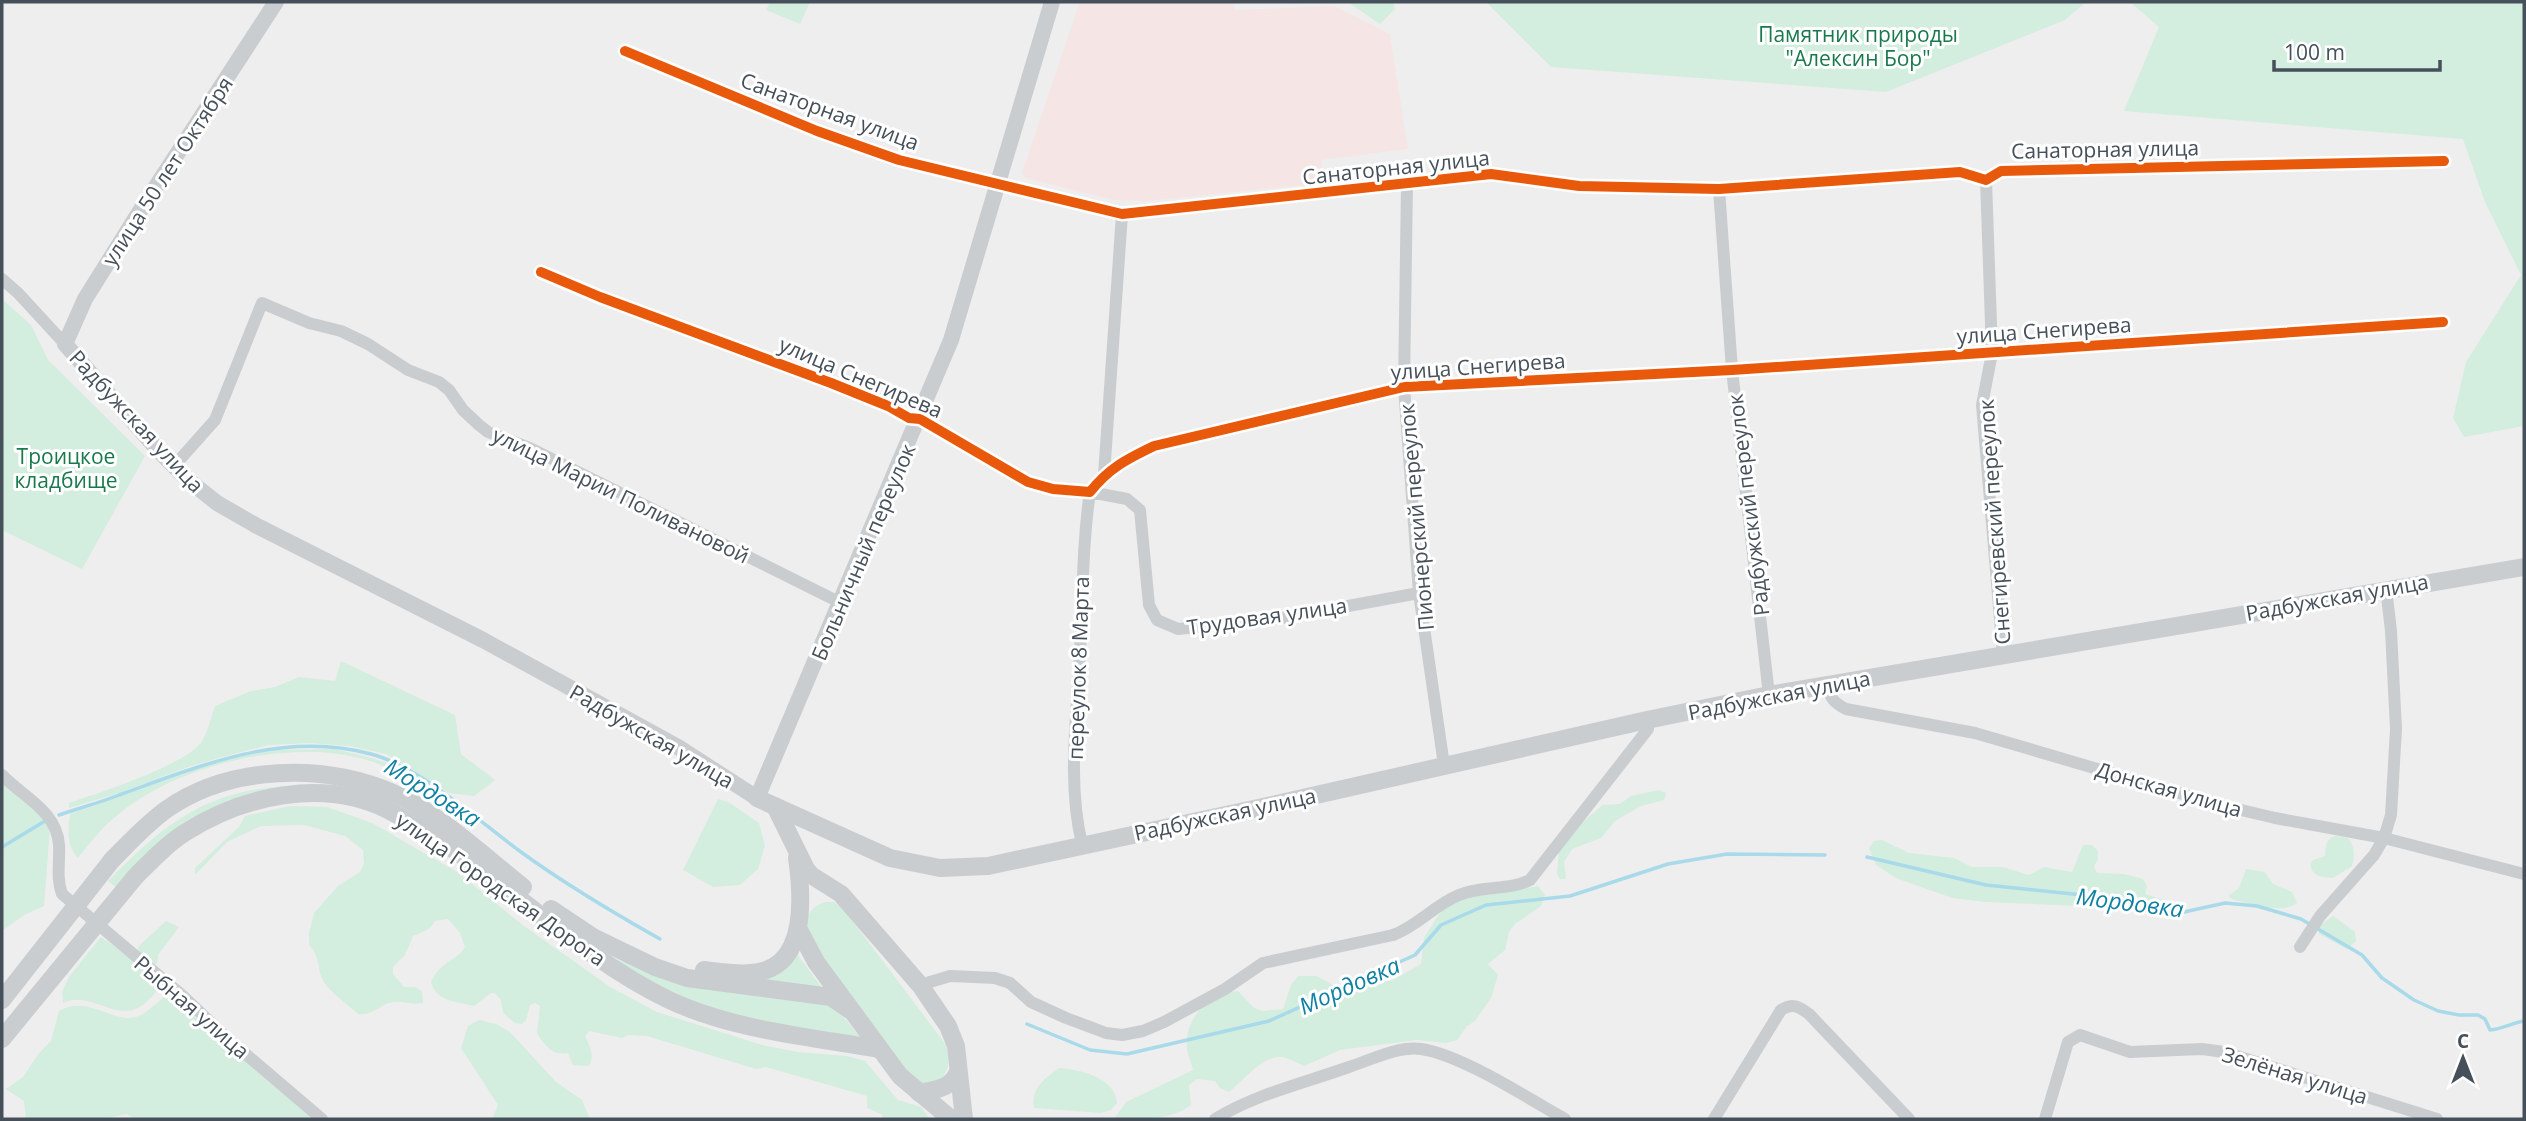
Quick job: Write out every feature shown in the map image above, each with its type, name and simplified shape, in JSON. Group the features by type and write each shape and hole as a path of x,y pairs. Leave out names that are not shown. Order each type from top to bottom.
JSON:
{"main road":[{"name":"Радбужская улица","path":"757,798 890,858 940,868 988,866 1769,695 2524,567"},
{"name":"улица Городская Дорога","path":"2,1000 113,860 142,828 170,807 200,792 237,779 280,773 316,773 352,779 394,793 437,820 559,915 593,937 684,968 743,973 762,971 777,965 787,955 799,919 801,887 796,847"},
{"name":"улица Городская Дорога","path":"2,1039 135,877 163,849 187,831 247,803 281,795 313,793 347,797 386,809 429,834 510,891 586,950 669,1000 742,1024 879,1049"},
{"name":"улица Городская Дорога","path":"775,806 811,875 841,894 920,985 948,1026 956,1046 964,1119"},
{"path":"799,919 806,903 820,894 841,894"},
{"name":"улица Городская Дорога","path":"799,919 816,962 879,1049 900,1076 951,1119"},
{"name":"улица Городская Дорога","path":"622,949 655,967 687,978 831,998 850,1010"},
{"path":"919,1093 946,1087 953,1082 958,1072"}],"street":[{"name":"улица 50 лет Октября","path":"65,344 85,299 139,211 276,2"},
{"name":"Больничный переулок","path":"757,798 920,419 965,300 1052,2"},
{"name":"Санаторная улица","path":"625,51 899,160 1122,214 1491,174 1579,186 1719,189 1960,172 1986,180 2001,171 2444,161"},
{"name":"Снегиревский переулок","path":"1986,180 1992,353 1982,405 2003,655"},
{"name":"Пионерский переулок","path":"1407,184 1405,387 1419,593 1444,765"},
{"name":"Радбужский переулок","path":"1719,189 1732,370 1769,695"},
{"path":"1104,475 1122,214"},
{"name":"улица Снегирева","path":"541,272 600,297 819,378 888,406 909,418 920,419 1028,482 1053,489 1090,492 1104,475 1122,461 1154,446 1405,387 1732,370 2443,322"},
{"path":"2,279 19,293 65,344"},
{"name":"улица Марии Поливановой","path":"174,466 215,420 262,303 309,323 341,331 368,344 408,370 439,382 449,390 470,418 488,432 530,448 841,603"},
{"name":"Радбужская улица","path":"65,344 174,466 203,493 232,513 483,640 678,747 757,798"},
{"name":"Трудовая улица","path":"1090,492 1127,499 1140,510 1149,605 1157,621 1178,629 1277,619 1419,593"},
{"name":"переулок 8 Марта","path":"1082,844 1076,814 1074,770 1083,548 1090,492"},
{"path":"2300,947 2320,916 2374,855 2384,838 2392,815 2396,729 2393,653 2386,589"},
{"name":"Донская улица","path":"1827,685 1829,696 1836,704 1846,709 1975,733 2220,805 2384,838 2524,874"},
{"path":"920,985 950,976 995,978 1010,983 1031,1002 1085,1026 1122,1035 1143,1031 1225,989 1263,963 1392,936 1405,931 1440,904 1461,894 1521,884 1530,880 1648,729 1647,720"},
{"name":"Рыбная улица","path":"2,775 39,806 55,826 59,843 58,873 62,894 322,1119"},
{"path":"1714,1119 1781,1010 1789,1005 1798,1005 1909,1119"},
{"name":"Зелёная улица","path":"2045,1119 2068,1042 2080,1035 2130,1052 2202,1049 2224,1052 2437,1119"},
{"path":"1215,1119 1237,1106 1263,1096 1411,1049 1438,1054 1483,1073 1565,1119"}],"shaded area":[{"path":"1080,2 1235,2 1234,10 1334,6 1390,34 1408,149 1321,160 1323,183 1147,201 1113,200 1025,178 1022,172"}],"green space":[{"path":"770,2 810,2 800,24 766,10"},
{"path":"1348,2 1393,2 1395,9 1380,24"},
{"name":"Памятник природы \"Алексин Бор\"","path":"1486,2 2086,2 2065,20 1886,92 1551,67"},
{"path":"2130,2 2524,2 2524,426 2464,437 2453,418 2466,362 2521,275 2485,202 2463,139 2124,111 2159,27"},
{"name":"Троицкое кладбище","path":"2,299 31,325 48,360 145,456 82,569 2,530"},
{"path":"341,661 455,715 461,754 495,780 474,796 449,793 386,754 350,746 310,743 269,745 188,767 69,808 69,803 141,777 194,750 204,737 215,706 251,691 275,687 299,677 335,681"},
{"path":"331,749 390,764 417,777 441,796 432,794 390,769 360,758 298,752 264,755 231,761 167,784 138,800 114,818 78,858 71,848 68,831 70,814 223,760 273,750"},
{"path":"2,782 30,804 50,828 44,906 24,915 2,931"},
{"path":"282,786 317,787 243,798 118,889 108,881 152,839 183,816 219,799"},
{"path":"1659,790 1666,793 1664,800 1641,806 1615,821 1601,838 1572,849 1564,862 1566,879 1560,879 1557,874 1559,851 1579,825 1603,805 1620,804 1631,796"},
{"path":"718,799 730,803 759,823 765,846 758,869 740,885 713,887 683,870"},
{"path":"290,806 327,807 372,823 457,872 524,926 610,987 657,1012 762,1045 797,1052 847,1056 865,1061 898,1100 921,1107 930,1119 884,1119 881,1114 867,1108 867,1096 766,1067 756,1069 647,1036 628,1035 622,1038 589,1031 585,1036 592,1055 591,1062 589,1066 573,1065 568,1053 554,1051 537,1034 540,1006 535,1003 530,1005 526,1020 522,1024 515,1023 503,1013 501,1000 496,994 491,993 474,1006 448,1000 438,994 431,982 435,975 465,947 460,933 448,919 435,921 428,929 413,936 405,955 393,967 393,974 404,987 415,987 422,991 423,1003 393,1002 371,1012 358,1014 324,982 316,955 309,945 309,933 314,913 338,886 360,872 364,864 363,850 345,836 304,825 261,826 227,842 195,875 195,868 239,827 245,816"},
{"path":"2336,836 2348,838 2350,841 2354,851 2352,866 2333,878 2318,876 2310,865 2313,860 2325,856 2328,841"},
{"path":"1882,840 1909,853 1954,858 1972,867 2002,867 2029,875 2044,867 2072,872 2083,845 2092,845 2098,851 2094,866 2097,873 2124,874 2143,879 2147,886 2145,894 2177,904 2179,913 2171,915 2147,909 1952,898 1896,878 1876,865 1869,848 1874,841"},
{"path":"2246,869 2265,872 2273,884 2292,892 2297,903 2275,908 2234,900 2228,896 2239,888"},
{"path":"1538,886 1545,895 1541,906 1515,924 1509,932 1505,950 1488,964 1498,975 1491,998 1457,1040 1446,1043 1417,1040 1340,1050 1304,1066 1275,1057 1261,1064 1229,1092 1220,1088 1215,1081 1197,1079 1189,1085 1191,1105 1174,1114 1154,1118 1114,1119 1126,1102 1193,1070 1187,1049 1189,1027 1200,1009 1217,996 1238,991 1254,1008 1263,1011 1283,1009 1291,985 1298,976 1317,976 1334,986 1349,990 1393,980 1421,964 1424,938 1441,911 1466,896"},
{"path":"826,902 834,902 842,907 946,1045 948,1063 941,1079 924,1084 914,1081 807,937 806,925 811,911"},
{"path":"2333,916 2355,932 2356,941 2347,949 2319,934 2318,927"},
{"path":"166,921 179,927 158,955 157,963 150,966 138,953 138,947"},
{"path":"101,937 162,985 138,1008 120,1010 82,1000 63,1003 62,992 69,977"},
{"path":"795,951 822,988 753,982"},
{"path":"605,955 641,968 817,1000 839,1011 860,1037 766,1023 692,1004"},
{"path":"175,985 231,1039 327,1119 134,1119 127,1114 104,1119 26,1119 24,1101 6,1089 23,1077 39,1053 51,1041 59,1011 81,1006 132,1018 150,1009"},
{"path":"479,1020 496,1024 510,1032 556,1082 582,1100 590,1119 492,1119 498,1105 461,1048 468,1026"},
{"path":"1059,1068 1076,1070 1103,1081 1115,1094 1117,1103 1111,1110 1101,1113 1034,1108 1037,1089"}],"waterway":[{"name":"Мордовка","path":"59,815 180,773 242,755 306,746 371,754 409,770 449,796 555,875 660,939"},
{"name":"Мордовка","path":"2,847 45,821"},
{"name":"Мордовка","path":"1027,1024 1090,1050 1127,1054 1269,1021 1415,955 1441,925 1486,905 1570,896 1668,864 1727,854 1825,855"},
{"name":"Мордовка","path":"1867,857 1986,885 2121,899 2184,912 2225,903 2257,906 2301,919 2362,955 2382,978 2414,1000 2438,1011 2478,1015 2485,1019 2490,1030 2524,1021"}],"cycle path":[{"path":"625,51 817,131 899,160 1122,214 1491,174 1579,186 1719,189 1960,172 1986,180 2001,171 2444,161"},
{"path":"541,272 600,297 831,383 888,406 909,418 920,419 1028,482 1053,489 1090,492 1119,465 1154,446 1404,387 1732,370 2443,322"}]}
